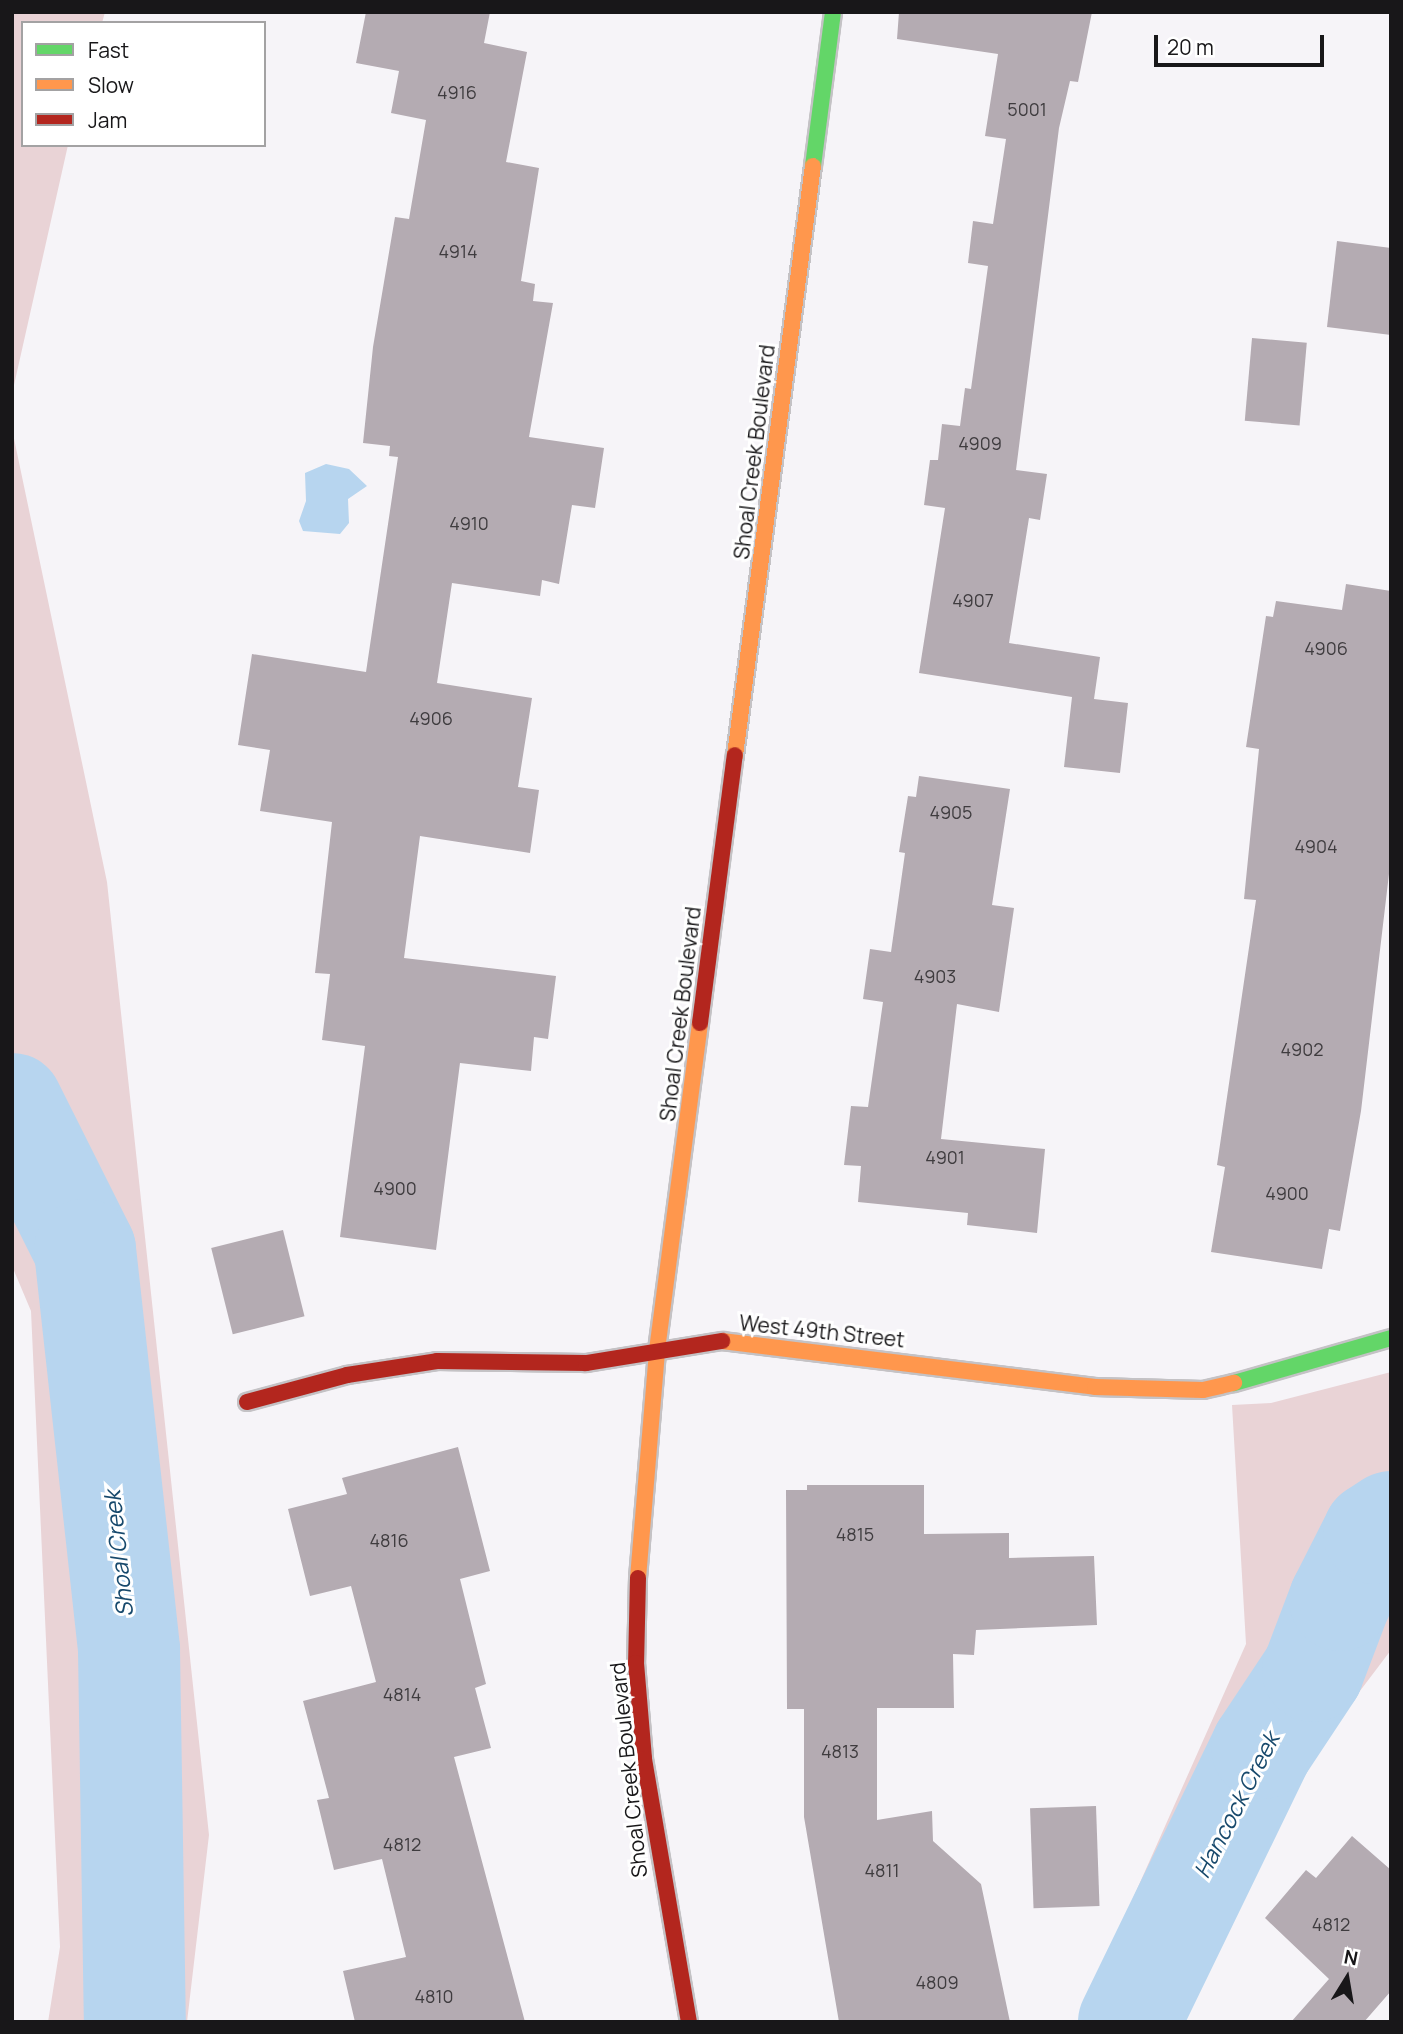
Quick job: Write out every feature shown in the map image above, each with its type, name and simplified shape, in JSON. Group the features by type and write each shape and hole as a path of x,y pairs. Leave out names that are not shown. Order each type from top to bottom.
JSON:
{"street":[{"name":"Shoal Creek Boulevard","path":"689,2022 666,1912 636,1663 638,1549 657,1350 833,12"},
{"name":"West 49th Street","path":"247,1402 346,1375 437,1361 586,1363 712,1340 1095,1387 1203,1390 1325,1361 1391,1338"}],"shaded area":[{"path":"12,12 105,12 103,21 21,21 21,147 68,147 12,394"},
{"path":"12,429 107,882 209,1835 187,2022 48,2022 60,1947 31,1311 12,1266"},
{"path":"1391,1372 1391,1650 1319,1745 1182,2022 1078,2022 1246,1644 1232,1405 1271,1403"}],"water":[{"path":"326,464 349,469 367,486 348,499 349,523 340,534 303,531 299,521 306,501 305,473"}],"building":[{"path":"366,12 490,12 484,43 527,52 506,162 539,168 521,281 535,284 533,301 553,303 529,437 604,448 595,508 572,505 559,584 542,580 540,596 452,583 437,683 532,698 518,787 539,790 530,853 420,836 404,958 556,976 548,1039 534,1037 531,1071 460,1063 436,1250 340,1237 365,1046 322,1040 330,974 315,973 332,822 260,811 270,750 238,745 252,654 366,672 398,457 389,456 390,446 363,443 373,347 395,217 409,219 426,120 391,113 399,71 356,63"},
{"path":"899,12 1092,12 1078,82 1070,81 1059,128 1016,470 1047,474 1040,520 1029,518 1009,643 1100,657 1094,699 1128,703 1120,773 1064,767 1072,697 919,673 945,508 924,505 930,460 938,460 942,424 960,426 965,388 971,389 988,266 968,263 973,221 993,224 1006,139 985,136 998,54 897,39"},
{"path":"1337,241 1391,248 1391,335 1327,327"},
{"path":"1252,338 1307,343 1300,425 1245,421"},
{"path":"1346,584 1391,591 1391,857 1361,1111 1340,1231 1329,1229 1322,1269 1211,1252 1225,1167 1217,1165 1256,900 1244,899 1259,749 1246,747 1266,616 1273,617 1276,601 1342,610"},
{"path":"919,776 1010,789 992,905 1014,908 999,1012 957,1004 941,1139 1045,1149 1037,1233 967,1225 968,1213 858,1202 861,1166 844,1165 851,1106 868,1107 883,1002 863,999 870,949 891,952 905,853 899,852 908,796 916,797"},
{"path":"283,1230 305,1316 233,1334 211,1248"},
{"path":"458,1447 490,1571 460,1579 486,1684 475,1688 491,1748 454,1757 525,2022 355,2022 343,1971 406,1957 382,1859 334,1870 317,1800 329,1798 303,1701 376,1682 351,1586 310,1596 288,1509 347,1494 342,1478"},
{"path":"807,1485 924,1485 924,1534 1009,1533 1009,1558 1094,1556 1097,1625 976,1630 974,1655 953,1654 954,1708 877,1708 877,1820 932,1811 933,1841 981,1884 1010,2022 839,2022 804,1817 804,1709 787,1709 786,1490 807,1490"},
{"path":"1096,1806 1099,1906 1034,1908 1030,1808"},
{"path":"1352,1836 1391,1870 1391,1991 1364,2022 1291,2022 1329,1979 1265,1918 1306,1870 1316,1878"}],"waterway":[{"name":"Shoal Creek","path":"12,1104 85,1250 129,1650 135,2022"},
{"name":"Hancock Creek","path":"1129,2022 1262,1748 1313,1671 1340,1600 1374,1533 1391,1522"}],"traffic: fast":[{"path":"813,166 833,12"},
{"path":"1234,1383 1391,1338"}],"traffic: slow":[{"path":"735,755 813,166"},
{"path":"638,1578 657,1350 700,1023"},
{"path":"722,1341 1095,1387 1203,1390 1234,1383"}],"traffic: jam":[{"path":"700,1023 735,755"},
{"path":"247,1402 347,1375 437,1361 586,1363 722,1341"},
{"path":"638,1578 636,1663 644,1759 689,2022"}]}
